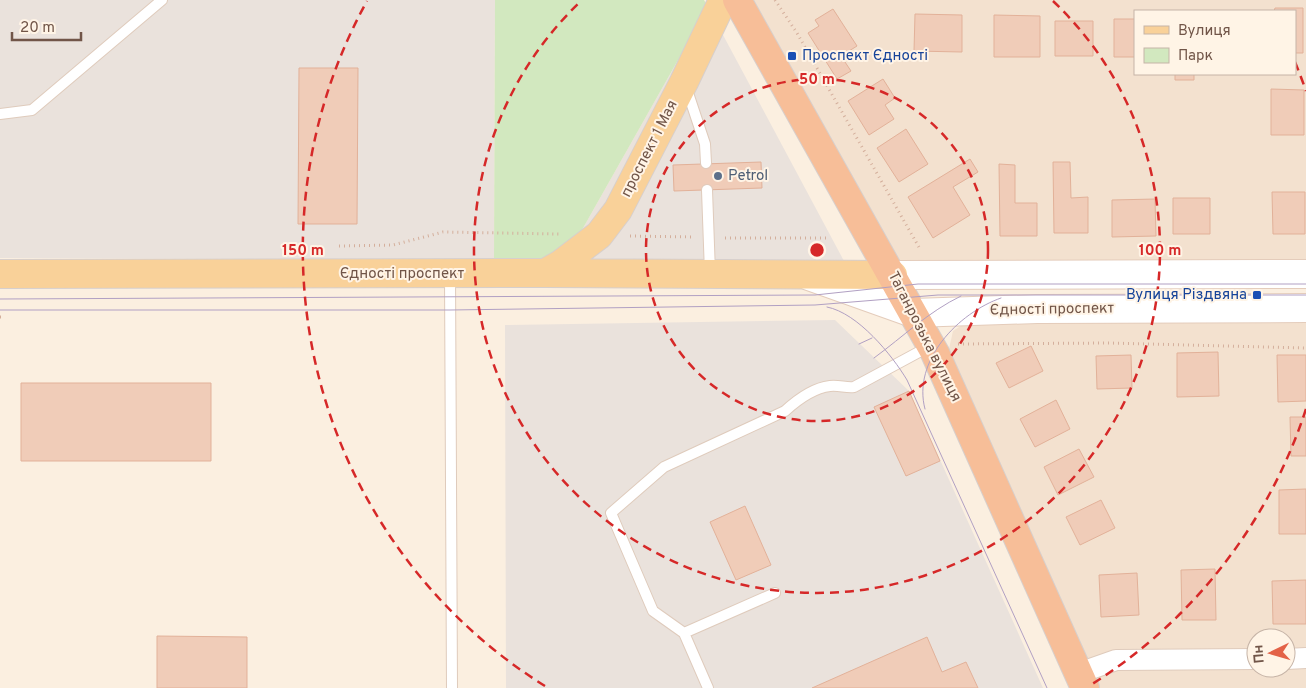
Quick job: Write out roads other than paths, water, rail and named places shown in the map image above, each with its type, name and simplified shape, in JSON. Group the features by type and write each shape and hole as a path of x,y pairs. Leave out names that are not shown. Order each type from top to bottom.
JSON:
{"highway":[{"name":"Таганрозька вулиця","path":"737,0 931,345 1082,681"}],"main road":[{"name":"проспект 1 Мая","path":"545,273 561,264 600,235 618,210 684,82 723,0"},
{"name":"Єдності проспект","path":"0,274 1306,274"},
{"name":"Єдності проспект","path":"805,274 913,313 1037,309 1306,308"}],"street":[{"path":"1082,681 1116,660 1246,659"}],"lane":[{"path":"0,114 32,110 162,0"},
{"path":"684,82 705,144 706,164"},
{"path":"707,190 710,274"},
{"path":"450,274 452,688"},
{"path":"708,688 684,633 653,611 611,513 664,467 785,412 795,402 810,393 832,386 854,387 931,345"},
{"path":"684,633 775,593"}],"tram line":[{"path":"0,299 815,295 918,284 1306,284"},
{"path":"0,310 450,310 815,305 938,295 1306,295"},
{"path":"874,358 927,317 961,296"},
{"path":"925,409 923,391 925,374 932,357 942,341 969,315 1001,298"},
{"path":"827,307 850,317 873,336 893,359 907,380 1047,688"},
{"path":"859,344 872,338"}],"place":[{"name":"Проспект Єдності","path":"792,56"},
{"name":"Petrol","path":"718,176"},
{"name":"Вулиця Різдвяна","path":"1257,295"}]}
